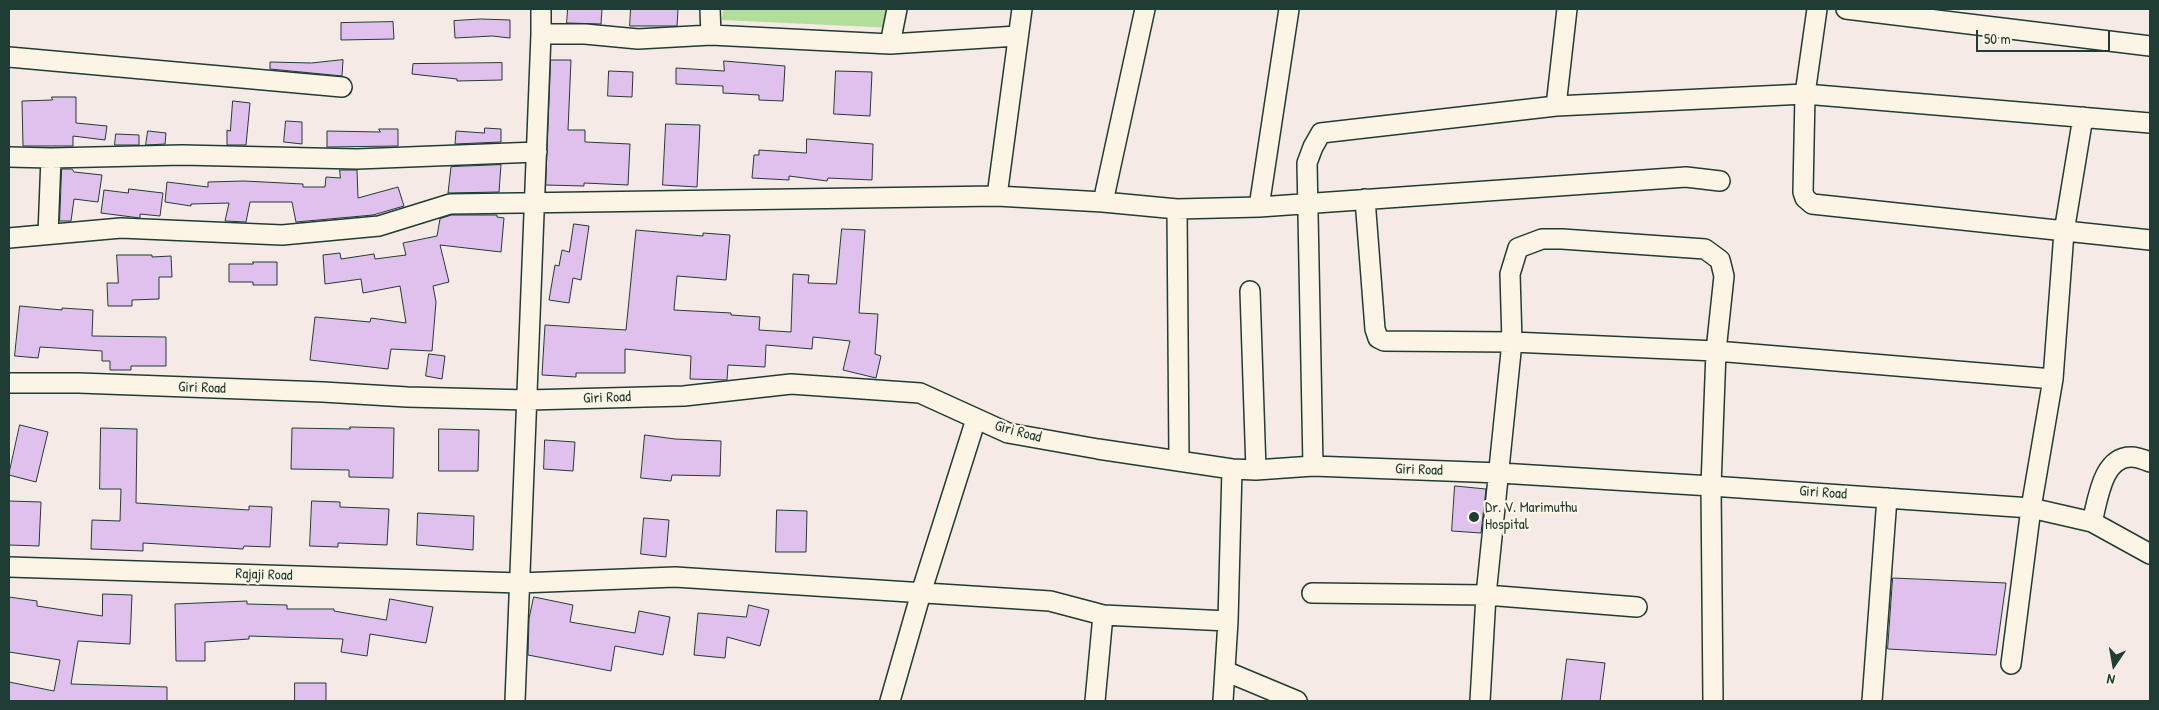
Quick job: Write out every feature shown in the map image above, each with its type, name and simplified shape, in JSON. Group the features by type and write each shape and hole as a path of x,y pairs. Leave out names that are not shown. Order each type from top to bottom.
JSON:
{"street":[{"path":"515,701 536,201 541,34 540,9"},
{"path":"710,9 710,35"},
{"path":"890,44 897,9"},
{"path":"997,196 1022,9"},
{"path":"1104,202 1145,9"},
{"path":"1259,207 1289,9"},
{"path":"1556,106 1567,9"},
{"path":"1817,9 1805,94 1804,192 1805,198 1812,204 2150,240"},
{"path":"1846,9 1931,14 2150,46"},
{"path":"541,34 585,34 638,39 710,35 890,44 1017,36"},
{"path":"9,57 342,87"},
{"path":"1313,466 1307,162 1313,146 1321,134 1556,106 1805,94 2150,123"},
{"path":"2011,664 2031,508 2053,379 2064,232 2083,117"},
{"path":"9,157 182,155 357,158 537,152"},
{"path":"48,234 51,158"},
{"path":"9,238 121,228 282,235 379,226 450,204 536,201 997,196 1104,202 1177,209 1259,207 1686,177 1720,181"},
{"path":"1365,199 1375,330 1378,338 1384,341 1512,342 1716,351 2053,379"},
{"path":"1177,209 1179,461"},
{"path":"1480,701 1486,595 1500,474 1512,342 1510,274 1518,248 1542,239 1562,239 1704,249 1720,260 1724,276 1716,351 1711,486 1713,701"},
{"path":"1250,291 1256,470"},
{"name":"Giri Road","path":"9,383 79,383 407,397 528,400 684,396 791,384 920,393 1008,433 1098,449 1232,469 1256,470 1313,466 1500,474 1711,486 2031,508 2092,522 2150,554"},
{"path":"890,701 921,593 976,419"},
{"path":"2092,522 2106,475 2115,462 2131,457 2150,462"},
{"path":"1223,701 1228,621 1232,469"},
{"path":"1872,701 1887,498"},
{"name":"Rajaji Road","path":"9,568 520,583 675,577 1050,601 1103,615 1228,621"},
{"path":"1312,592 1486,595 1637,607"},
{"path":"1095,701 1103,615"},
{"path":"1225,671 1297,701"}],"green space":[{"path":"723,9 895,9 894,28 722,20"}],"building":[{"path":"568,9 602,9 601,24 567,23"},
{"path":"631,9 678,9 677,26 630,26"},
{"path":"481,19 510,20 510,38 492,36 455,38 454,21"},
{"path":"393,22 394,39 341,40 341,23"},
{"path":"343,60 342,76 270,69 270,62 311,63"},
{"path":"551,60 571,60 568,130 585,130 585,142 630,144 628,185 584,183 584,186 546,185"},
{"path":"724,61 785,66 783,101 759,100 759,95 723,93 723,86 676,84 676,68 724,71"},
{"path":"502,63 502,80 457,81 457,79 412,74 413,64"},
{"path":"609,71 633,72 632,97 608,96"},
{"path":"836,71 872,72 870,116 834,114"},
{"path":"52,97 76,97 76,123 107,126 105,140 73,136 73,146 23,146 22,101 52,100"},
{"path":"233,101 250,103 246,145 227,145 227,130 230,131"},
{"path":"286,121 302,122 302,144 284,142"},
{"path":"666,124 700,125 697,187 663,185"},
{"path":"485,128 501,129 501,142 455,144 456,131 484,133"},
{"path":"379,129 398,129 398,146 327,147 327,131 380,132"},
{"path":"148,131 166,133 165,144 146,145"},
{"path":"116,134 139,135 139,145 115,145"},
{"path":"807,139 873,144 872,180 828,178 827,181 789,176 789,180 752,178 754,155 759,155 759,150 806,153"},
{"path":"501,165 499,192 448,193 451,167"},
{"path":"62,169 102,175 98,202 74,199 71,221 60,221"},
{"path":"340,170 357,170 358,198 398,187 404,206 373,215 296,222 292,202 250,202 246,222 225,221 229,203 191,204 191,206 165,202 167,182 208,187 208,182 244,181 303,184 303,187 325,187 326,177 340,178"},
{"path":"129,189 163,193 160,216 140,214 140,218 101,213 104,190 128,193"},
{"path":"452,215 497,215 497,217 504,218 501,252 440,245 449,282 433,286 436,302 432,351 391,349 388,369 310,360 315,317 370,322 371,318 406,323 400,286 363,293 361,279 325,284 323,255 340,253 341,259 374,254 375,259 406,255 403,243 437,236 440,219"},
{"path":"574,224 589,226 581,280 573,278 569,303 549,300 555,265 559,266 562,250 569,252"},
{"path":"842,229 865,230 859,313 878,314 875,354 881,356 876,378 843,370 850,341 813,337 812,349 766,345 765,367 728,365 727,380 690,379 691,356 625,349 625,373 576,373 576,377 542,375 545,325 626,330 636,230 703,236 703,233 730,235 726,280 677,276 674,310 731,313 731,315 760,317 759,330 791,332 793,274 809,275 808,283 836,284"},
{"path":"117,255 171,256 172,277 159,277 159,299 132,300 132,306 108,306 107,283 118,283"},
{"path":"253,262 277,262 277,285 229,282 229,264 253,264"},
{"path":"20,306 62,310 62,308 93,310 92,336 166,337 166,366 131,366 131,370 110,370 110,361 102,361 102,351 40,347 38,358 15,356"},
{"path":"429,354 445,356 442,379 426,376"},
{"path":"20,425 48,432 36,482 9,475"},
{"path":"350,427 394,428 393,478 349,477 349,470 291,469 292,428 350,429"},
{"path":"101,428 137,429 136,503 249,510 249,506 272,507 270,547 244,546 243,549 143,543 143,551 91,549 92,520 120,521 121,489 100,489"},
{"path":"439,429 479,430 478,471 439,471"},
{"path":"645,435 675,439 721,441 720,476 672,475 671,481 641,478"},
{"path":"545,440 575,442 573,471 544,469"},
{"path":"1455,486 1486,489 1481,533 1452,531"},
{"path":"9,501 41,502 39,546 9,545"},
{"path":"312,501 340,502 340,507 389,509 387,545 338,543 338,547 310,546"},
{"path":"777,510 807,511 806,552 776,552"},
{"path":"418,513 474,516 473,550 417,545"},
{"path":"644,518 669,520 666,557 641,554"},
{"path":"1893,578 2006,583 1996,655 1888,649"},
{"path":"103,594 132,595 130,644 78,641 71,684 167,687 167,701 9,701 9,682 54,691 60,660 9,652 9,597 37,601 37,606 102,616"},
{"path":"534,597 573,605 570,622 635,633 639,611 670,617 663,655 615,646 611,671 528,655 529,619"},
{"path":"390,599 433,607 426,643 370,634 367,656 341,652 343,639 249,636 249,639 205,642 205,661 176,661 175,604 247,601 247,604 287,605 287,609 334,609 334,611 386,620"},
{"path":"749,605 769,610 760,646 727,637 725,658 694,655 698,613 746,617"},
{"path":"1567,659 1605,663 1600,701 1562,701"},
{"path":"295,683 326,683 326,701 295,701"}],"place":[{"name":"Dr. V. Marimuthu Hospital","path":"1474,517"}]}
